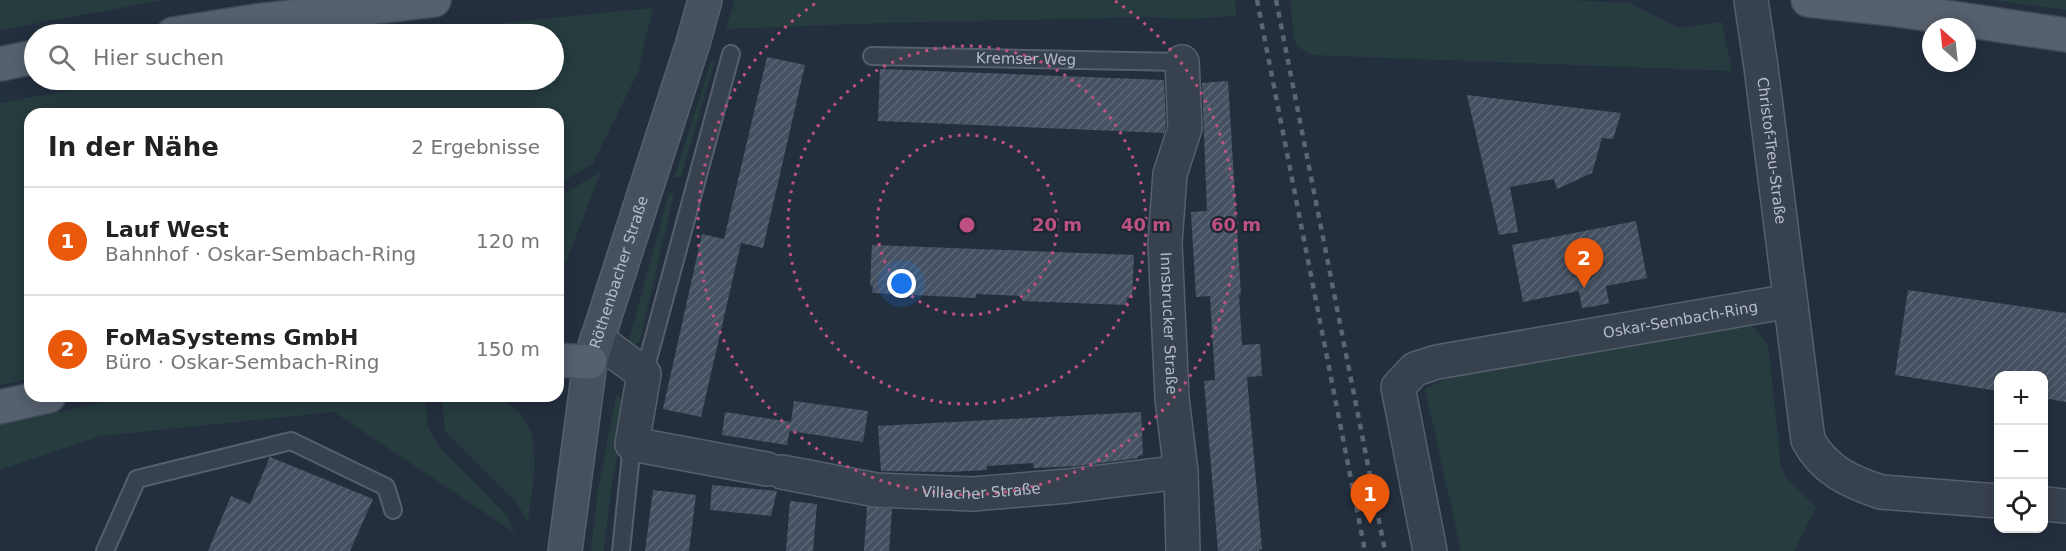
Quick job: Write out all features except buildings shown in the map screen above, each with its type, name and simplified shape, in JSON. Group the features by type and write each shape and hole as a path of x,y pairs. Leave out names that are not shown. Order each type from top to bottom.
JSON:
{"main road":[{"path":"237,24 434,0"},
{"path":"1808,0 1892,9 2066,35"},
{"name":"Röthenbacher Straße","path":"565,551 582,354 701,12"},
{"path":"0,64 24,59"},
{"path":"0,407 24,402"}],"street":[{"name":"Christof-Treu-Straße","path":"1750,0 1761,67 1790,301"},
{"name":"Innsbrucker Straße","path":"1182,62 1185,128 1170,174 1165,243 1172,398 1181,472 1183,551"},
{"path":"1790,301 1808,440 1823,462 1840,475 1881,492 1994,501"},
{"name":"Oskar-Sembach-Ring","path":"1430,551 1398,387 1415,369 1437,362 1790,301"},
{"path":"582,354 644,374 632,444"},
{"name":"Villacher Straße","path":"632,444 876,490 972,494 1068,486 1181,472"},
{"path":"2048,504 2066,506"}],"lane":[{"path":"644,374 731,54"},
{"name":"Kremser Weg","path":"872,56 1182,62"},
{"path":"105,551 137,479 291,441 386,487 393,510"},
{"path":"621,551 632,444"}],"green space":[{"path":"0,0 164,0 24,24 0,30"},
{"path":"735,0 1235,0 1237,16 1185,19 1148,17 883,23 726,29"},
{"path":"1290,0 1569,0 1630,3 1679,28 1722,22 1732,71 1311,55 1297,46"},
{"path":"1991,0 2066,0 2066,10"},
{"path":"653,8 638,72 593,163 564,181 564,108 24,108 24,380 0,385 0,103 70,90 564,90 564,24 492,24"},
{"path":"712,59 715,61 681,177 674,177"},
{"path":"601,171 564,264 564,194"},
{"path":"669,193 674,194 640,341 634,345 628,343"},
{"path":"1750,323 1768,344 1781,465 1785,477 1816,507 1794,551 1461,551 1425,389 1452,376"},
{"path":"616,396 628,400 611,490 604,551 591,551 597,494"},
{"path":"105,402 426,402 428,427 439,447 507,516 515,533 334,412 101,436 0,470 0,425"},
{"path":"443,402 505,402 523,417 530,430 535,460 528,521 516,502 445,431"}],"railway":[{"path":"1257,0 1365,551"},
{"path":"1276,0 1385,551"}],"place":[{"name":"FoMaSystems GmbH","path":"1584,288"},
{"name":"Lauf West","path":"1370,524"}]}
